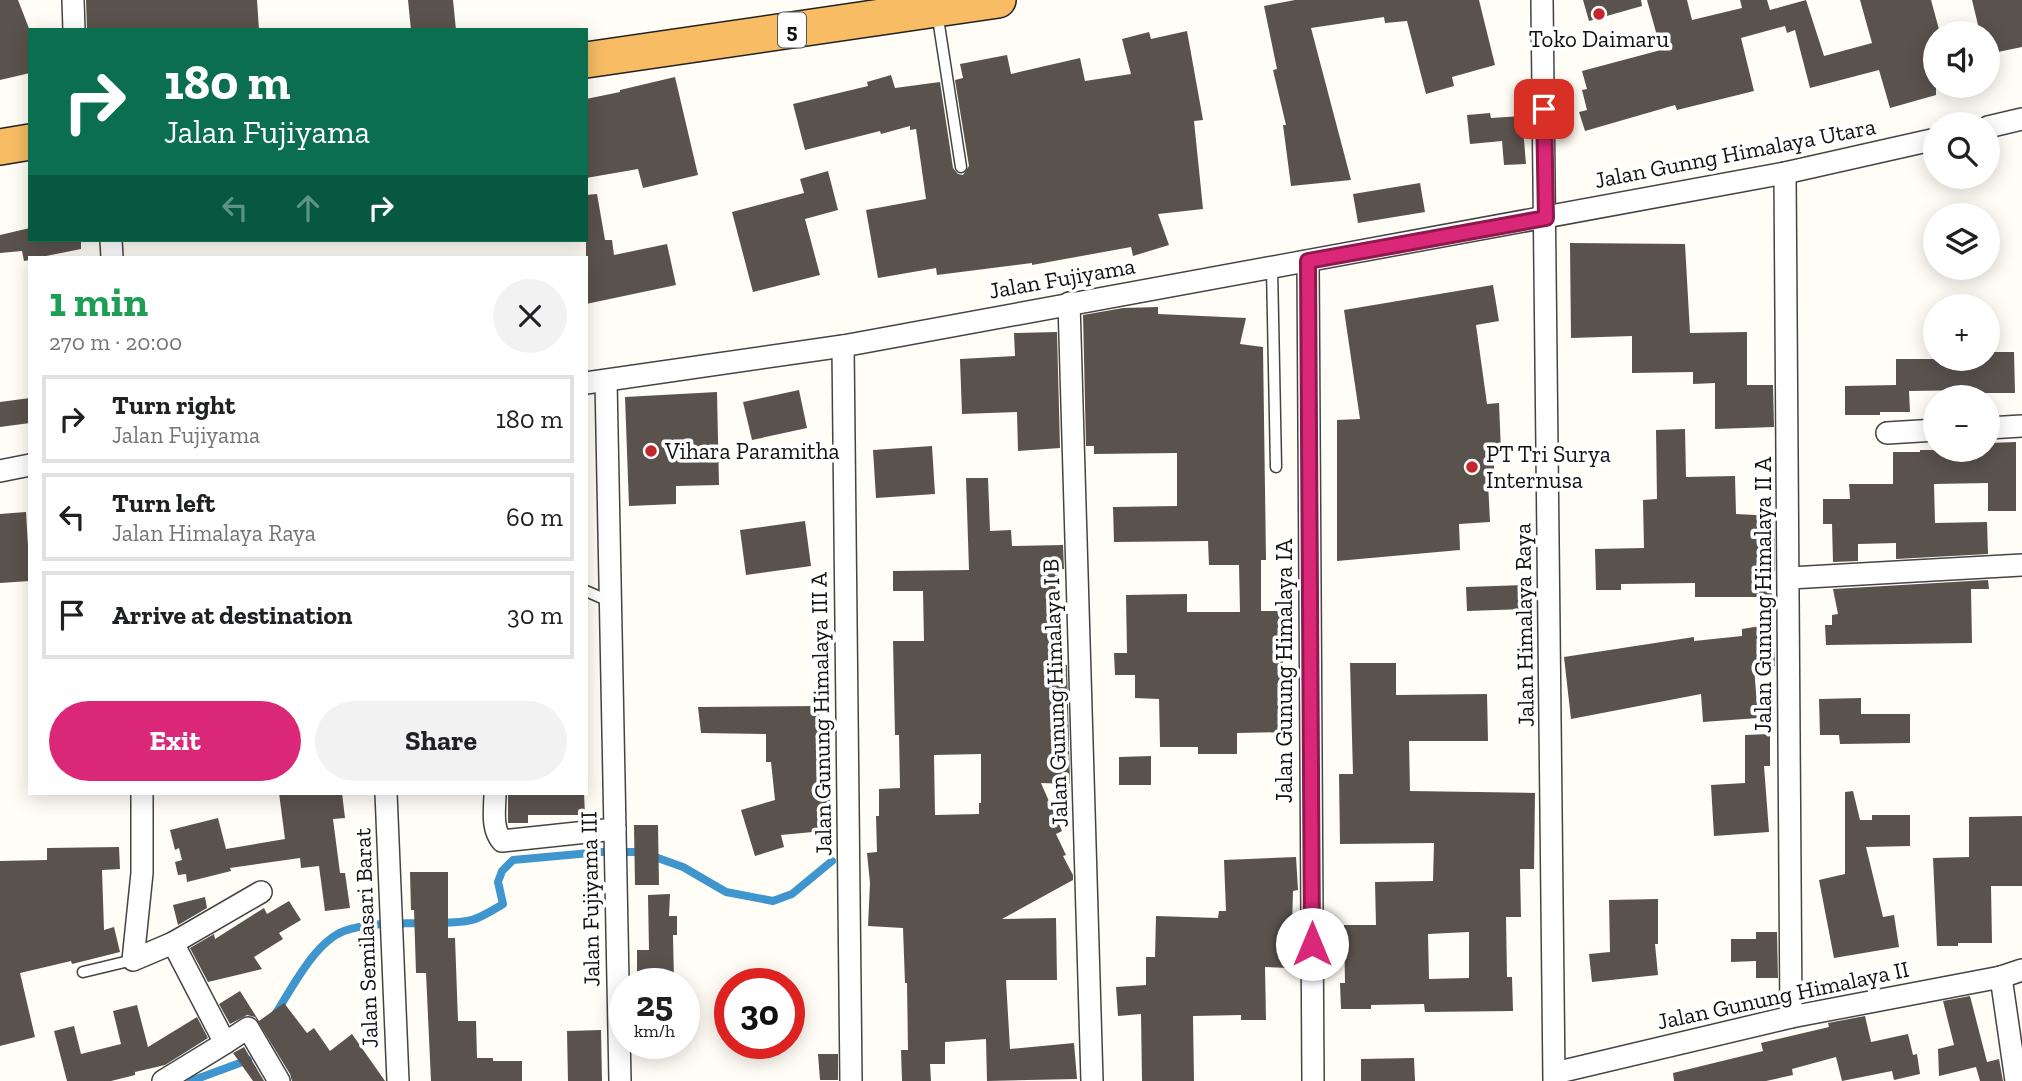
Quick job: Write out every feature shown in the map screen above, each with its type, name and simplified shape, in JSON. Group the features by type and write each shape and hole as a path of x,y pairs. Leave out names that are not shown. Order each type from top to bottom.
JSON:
{"highway":[{"name":"5","path":"588,60 998,0"},
{"path":"0,147 28,142"}],"street":[{"path":"73,0 74,28"},
{"name":"Jalan Himalaya Raya","path":"1542,0 1554,1077"},
{"path":"2000,124 2022,119"},
{"name":"Jalan Gunng Himalaya Utara","path":"1546,218 1785,173 1923,142"},
{"name":"Jalan Gunung Himalaya II A","path":"1785,173 1790,578 1791,1017"},
{"name":"Jalan Fujiyama","path":"596,382 843,346 1546,218"},
{"name":"Jalan Gunung Himalaya IA","path":"1308,261 1313,1081"},
{"name":"Jalan Gunung Himalaya I B","path":"1069,303 1092,1081"},
{"name":"Jalan Gunung Himalaya III A","path":"843,346 852,1081"},
{"name":"Jalan Fujiyama III","path":"596,382 611,602 620,1081"},
{"path":"2000,427 2022,426"},
{"path":"1887,433 1923,431"},
{"path":"0,471 28,465"},
{"path":"1790,578 2022,565"},
{"path":"142,795 142,873 134,960 173,943 261,892"},
{"name":"Jalan Semilasari Barat","path":"386,795 398,1081"},
{"path":"495,795 495,822 497,835 502,841 615,829"},
{"path":"173,943 225,1043"},
{"name":"Jalan Gunung Himalaya II","path":"1554,1077 1791,1017 2001,977 2022,970"},
{"path":"2001,977 2017,1081"},
{"path":"163,1081 248,1028 279,1081"}],"lane":[{"path":"937,9 961,167"},
{"path":"1272,268 1276,467"},
{"path":"588,592 611,602"},
{"path":"83,972 134,960"}],"building":[{"path":"0,0 18,0 29,28 28,73 0,80"},
{"path":"86,0 257,0 259,28 87,28"},
{"path":"408,0 453,0 456,28 411,28"},
{"path":"1295,0 1479,0 1495,65 1452,77 1454,86 1426,94 1407,21 1385,23 1384,17 1311,28 1351,180 1291,186 1283,125 1286,125 1273,70 1277,69 1264,6"},
{"name":"Toko Daimaru","path":"1583,0 1641,0 1642,6 1589,21"},
{"path":"1647,0 1687,0 1692,20 1742,8 1740,0 1767,0 1770,10 1806,0 1824,56 1872,43 1860,0 1931,0 1937,21 1923,21 1923,98 1925,98 1890,108 1879,70 1810,88 1795,30 1787,33 1785,26 1741,38 1754,91 1677,110 1675,105 1585,131 1579,112 1587,110 1582,90 1587,89 1582,71 1661,50"},
{"path":"1972,0 2022,0 2022,47 2000,52 2000,21 1977,21"},
{"path":"1187,31 1203,120 1194,121 1203,209 1158,214 1169,245 1133,256 1131,247 1032,265 937,275 936,268 878,278 866,210 926,199 916,129 910,130 910,126 881,134 880,131 805,150 793,104 868,86 867,82 891,75 895,88 940,82 953,168 963,175 969,166 955,80 963,78 960,64 1007,55 1011,74 1080,58 1085,81 1131,74 1122,39 1149,32 1151,39"},
{"path":"675,77 698,175 643,188 638,169 588,178 588,99"},
{"path":"1490,113 1491,118 1522,116 1526,164 1504,165 1502,141 1470,144 1467,115"},
{"path":"828,171 838,210 805,219 820,275 753,292 732,212 804,193 800,179"},
{"path":"1420,183 1425,212 1358,223 1353,194"},
{"path":"597,194 605,240 612,240 614,255 667,244 676,285 588,304 588,195"},
{"path":"28,228 28,242 81,242 81,249 46,256 28,256 28,260 24,261 22,251 0,253 0,235"},
{"path":"1570,243 1685,244 1690,333 1747,332 1747,385 1773,385 1774,427 1715,429 1715,383 1693,384 1693,372 1632,373 1632,336 1571,338"},
{"path":"1493,285 1499,321 1476,325 1487,404 1499,403 1501,451 1493,452 1495,482 1488,482 1490,522 1459,524 1460,550 1337,561 1337,420 1360,419 1344,310"},
{"path":"1158,307 1158,314 1246,318 1240,344 1263,347 1266,560 1261,560 1261,611 1283,611 1283,682 1290,682 1290,732 1237,733 1237,754 1198,754 1198,747 1160,747 1159,699 1135,698 1135,675 1115,675 1114,653 1127,653 1126,595 1187,594 1187,612 1240,612 1239,565 1209,565 1208,541 1114,542 1113,507 1177,506 1177,453 1094,454 1094,446 1086,446 1083,315 1123,308"},
{"path":"1057,332 1060,448 1018,451 1017,412 962,414 960,359 1015,356 1014,333"},
{"path":"2000,352 2014,352 2015,393 2000,393 2000,385 1923,385 1923,391 1909,391 1910,412 1845,415 1845,386 1896,385 1896,359 1923,359 1923,371 2000,371"},
{"path":"799,390 807,428 752,440 743,402"},
{"path":"717,392 719,485 676,486 676,504 629,506 625,397"},
{"path":"28,398 28,423 0,427 0,402"},
{"path":"1685,429 1686,477 1735,476 1736,514 1774,516 1775,571 1771,571 1772,597 1695,597 1695,583 1621,584 1621,590 1596,590 1595,549 1644,548 1643,500 1657,499 1656,430"},
{"path":"2016,442 2016,511 1988,511 1988,483 1934,484 1935,523 1987,522 1988,554 1896,559 1896,543 1858,544 1858,561 1833,562 1832,524 1823,524 1823,499 1850,499 1849,484 1893,484 1893,452 1923,450 1923,462 2000,462 2000,443"},
{"path":"932,446 935,494 876,498 873,450"},
{"path":"966,478 988,478 990,531 1011,530 1012,546 1063,545 1064,569 1059,569 1060,619 1063,619 1064,665 1067,665 1070,784 1041,783 1062,831 1056,834 1066,855 1063,856 1073,880 1002,919 1056,918 1057,980 1006,980 1010,1049 1074,1043 1077,1079 987,1081 986,1039 945,1042 945,1064 930,1064 931,1081 902,1081 901,1050 908,1050 903,928 868,926 870,883 867,853 877,852 876,816 879,816 879,789 900,788 899,735 895,735 893,641 924,641 923,591 893,591 893,571 969,570","holes":["981,754 979,814 935,815 934,755"]},
{"path":"26,512 28,581 0,583 0,514"},
{"path":"805,521 811,566 746,575 740,530"},
{"path":"1988,580 1989,589 1971,589 1972,643 1826,645 1825,625 1832,625 1832,615 1838,614 1833,589"},
{"path":"1525,585 1526,609 1467,611 1466,587"},
{"path":"1773,624 1775,666 1754,667 1758,718 1703,722 1701,694 1571,719 1564,657 1694,637 1694,641 1742,636 1742,629"},
{"path":"1350,663 1396,663 1396,695 1487,694 1488,741 1409,741 1410,791 1535,793 1534,869 1520,869 1521,917 1506,917 1507,977 1512,977 1513,1011 1425,1012 1424,1004 1371,1005 1371,1009 1341,1009 1340,983 1345,983 1344,925 1376,925 1375,882 1433,881 1434,843 1340,844 1339,774 1353,774","holes":["1469,932 1469,978 1429,979 1428,934"]},
{"path":"1861,698 1861,714 1910,714 1910,743 1840,744 1839,735 1820,735 1819,699"},
{"path":"819,706 821,767 825,767 834,830 781,835 784,847 755,856 741,810 775,800 771,762 766,762 766,734 701,733 698,707"},
{"path":"1770,734 1770,766 1764,766 1769,832 1714,836 1711,785 1745,783 1745,735"},
{"path":"1151,756 1151,785 1119,785 1119,757"},
{"path":"1853,791 1860,820 1872,820 1872,815 1910,815 1910,846 1866,847 1883,917 1894,915 1899,947 1834,958 1819,880 1845,874 1845,792"},
{"path":"279,795 342,795 345,818 333,819 340,873 345,873 350,908 325,911 319,866 301,868 300,858 230,868 231,871 187,882 186,874 178,875 175,862 182,860 179,848 175,850 170,830 218,818 226,849 285,839"},
{"path":"508,795 584,795 585,815 528,815 528,823 508,823"},
{"path":"2022,816 2022,886 1991,886 1992,943 1937,946 1933,858 1969,857 1969,817"},
{"path":"634,825 658,825 659,885 635,885"},
{"path":"119,847 120,869 102,870 104,930 114,927 120,952 20,973 35,1037 0,1046 0,861 47,860 47,848"},
{"path":"1296,857 1298,890 1293,891 1291,968 1265,967 1266,1020 1241,1020 1241,1015 1193,1016 1194,1081 1142,1081 1141,1014 1118,1016 1116,987 1146,985 1146,957 1155,957 1156,916 1218,918 1219,911 1226,911 1224,860"},
{"path":"410,872 448,872 448,938 455,938 458,1021 476,1021 477,1058 522,1061 522,1081 431,1081 426,973 416,973"},
{"path":"670,894 669,916 677,916 677,935 673,935 674,968 637,968 637,950 649,950 648,895"},
{"path":"205,897 207,908 178,925 173,905"},
{"path":"1658,899 1658,944 1655,944 1658,975 1592,982 1589,954 1610,952 1609,900"},
{"path":"289,901 301,920 279,933 283,939 254,957 262,969 208,982 190,948 214,934 215,939 264,908 267,914"},
{"path":"1756,932 1777,932 1778,978 1756,978 1756,961 1731,962 1731,939 1756,939"},
{"path":"240,991 259,1021 284,1003 307,1033 314,1028 330,1051 352,1034 385,1081 292,1081 255,1017 247,1015 230,1024 219,1004"},
{"path":"1970,996 1987,1062 1999,1059 2003,1081 1980,1081 1976,1067 1939,1076 1938,1049 1954,1045 1943,1001"},
{"path":"137,1005 148,1047 197,1017 208,1038 165,1065 135,1072 135,1075 111,1081 67,1081 54,1031 74,1026 81,1054 121,1044 113,1011"},
{"path":"1865,1016 1871,1042 1908,1034 1913,1055 1917,1054 1920,1074 1894,1080 1892,1071 1842,1081 1836,1057 1792,1069 1793,1075 1766,1081 1674,1081 1673,1073 1763,1051 1761,1043 1829,1027 1828,1023"},
{"path":"601,1030 602,1081 568,1081 567,1031"},
{"path":"244,1047 264,1081 253,1081 233,1053"},
{"path":"818,1054 838,1054 838,1080 820,1080"},
{"path":"1414,1058 1415,1081 1361,1081 1361,1059"}],"waterway":[{"path":"438,923 472,920 503,904 498,882 502,871 513,860 601,852 641,852 683,867 726,892 773,901 792,894 832,861"},
{"path":"276,1013 305,967 333,937 364,926 425,923"},
{"path":"191,1081 248,1060"}],"place":[{"name":"Toko Daimaru","path":"1599,14"},
{"name":"Vihara Paramitha","path":"651,451"},
{"name":"PT Tri Surya Internusa","path":"1472,467"}],"route":[{"path":"1312,944 1308,261 1546,218 1544,109"}]}
